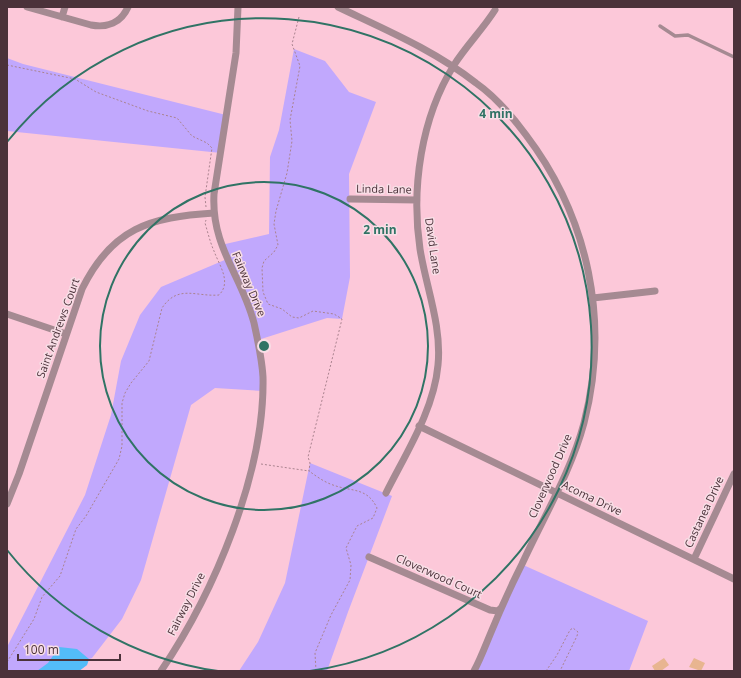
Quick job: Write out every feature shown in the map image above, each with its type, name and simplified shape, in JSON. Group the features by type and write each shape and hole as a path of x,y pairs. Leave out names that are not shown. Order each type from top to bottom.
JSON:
{"street":[{"path":"27,7 91,25 107,26 120,19 128,7"},
{"path":"62,17 65,7"},
{"name":"Fairway Drive","path":"160,671 188,628 212,577 244,496 252,462 263,391 261,360 250,311 221,246 214,213 214,194 236,52 238,7"},
{"name":"Cloverwood Drive","path":"338,7 418,44 454,66 501,104 547,165 560,188 578,230 589,270 593,298 595,352 590,398 581,433 556,493 501,608 474,671"},
{"name":"David Lane","path":"386,492 419,426 435,386 439,355 437,330 420,250 417,200 419,174 429,124 441,91 454,66 495,10"},
{"name":"Linda Lane","path":"350,199 417,200"},
{"name":"Saint Andrews Court","path":"7,504 19,474 66,334 89,276 97,263 115,244 140,227 164,218 214,213"},
{"path":"593,298 655,291"},
{"path":"7,314 66,334"},
{"name":"Acoma Drive","path":"419,426 734,579"},
{"name":"Castanea Drive","path":"694,559 734,474"},
{"name":"Cloverwood Court","path":"368,557 490,610 498,611 501,608"}],"lane":[{"path":"660,26 675,36 688,35 734,57"}],"path":[{"path":"299,17 292,44 300,66 290,120 292,141 287,173 276,211 274,224 278,245 274,252 264,261 262,268 263,292 268,304 282,309 292,317 299,318 313,311 334,314 342,319 308,457 310,463 308,471"},
{"path":"7,65 75,79 96,92 148,111 177,118 192,136 207,143 212,148 205,197 206,207"},
{"path":"7,662 34,619 42,597 60,576 76,529 86,516 110,477 119,459 122,446 123,398 131,383 149,361 156,339 162,308 166,303 182,293 191,292 198,295 214,296 219,295 223,291 225,280 214,252 205,223 206,220"},
{"path":"252,462 308,471 332,485 366,493 372,498 377,508 373,518 357,526 346,548 351,565 350,580 331,615 315,653 316,671"},
{"path":"546,671 573,628 578,632 577,636 560,671"}],"shaded area":[{"path":"294,49 325,61 349,92 376,102 349,174 350,277 342,319 327,318 258,340 263,391 215,388 191,405 141,580 122,619 92,658 89,659 87,665 79,671 7,671 7,647 85,495 111,415 121,361 140,315 161,287 227,259 221,245 269,234 270,157 279,130"},
{"path":"7,58 23,64 226,115 221,153 7,131"},
{"path":"310,463 392,496 327,671 239,671 258,642 285,583"},
{"path":"521,564 648,621 629,671 474,671"}],"water":[{"path":"59,647 77,649 89,659 87,665 79,671 37,671 48,663"}],"building":[{"path":"664,658 669,665 661,671 655,671 652,666"},
{"path":"694,658 705,663 701,671 689,667"}]}
